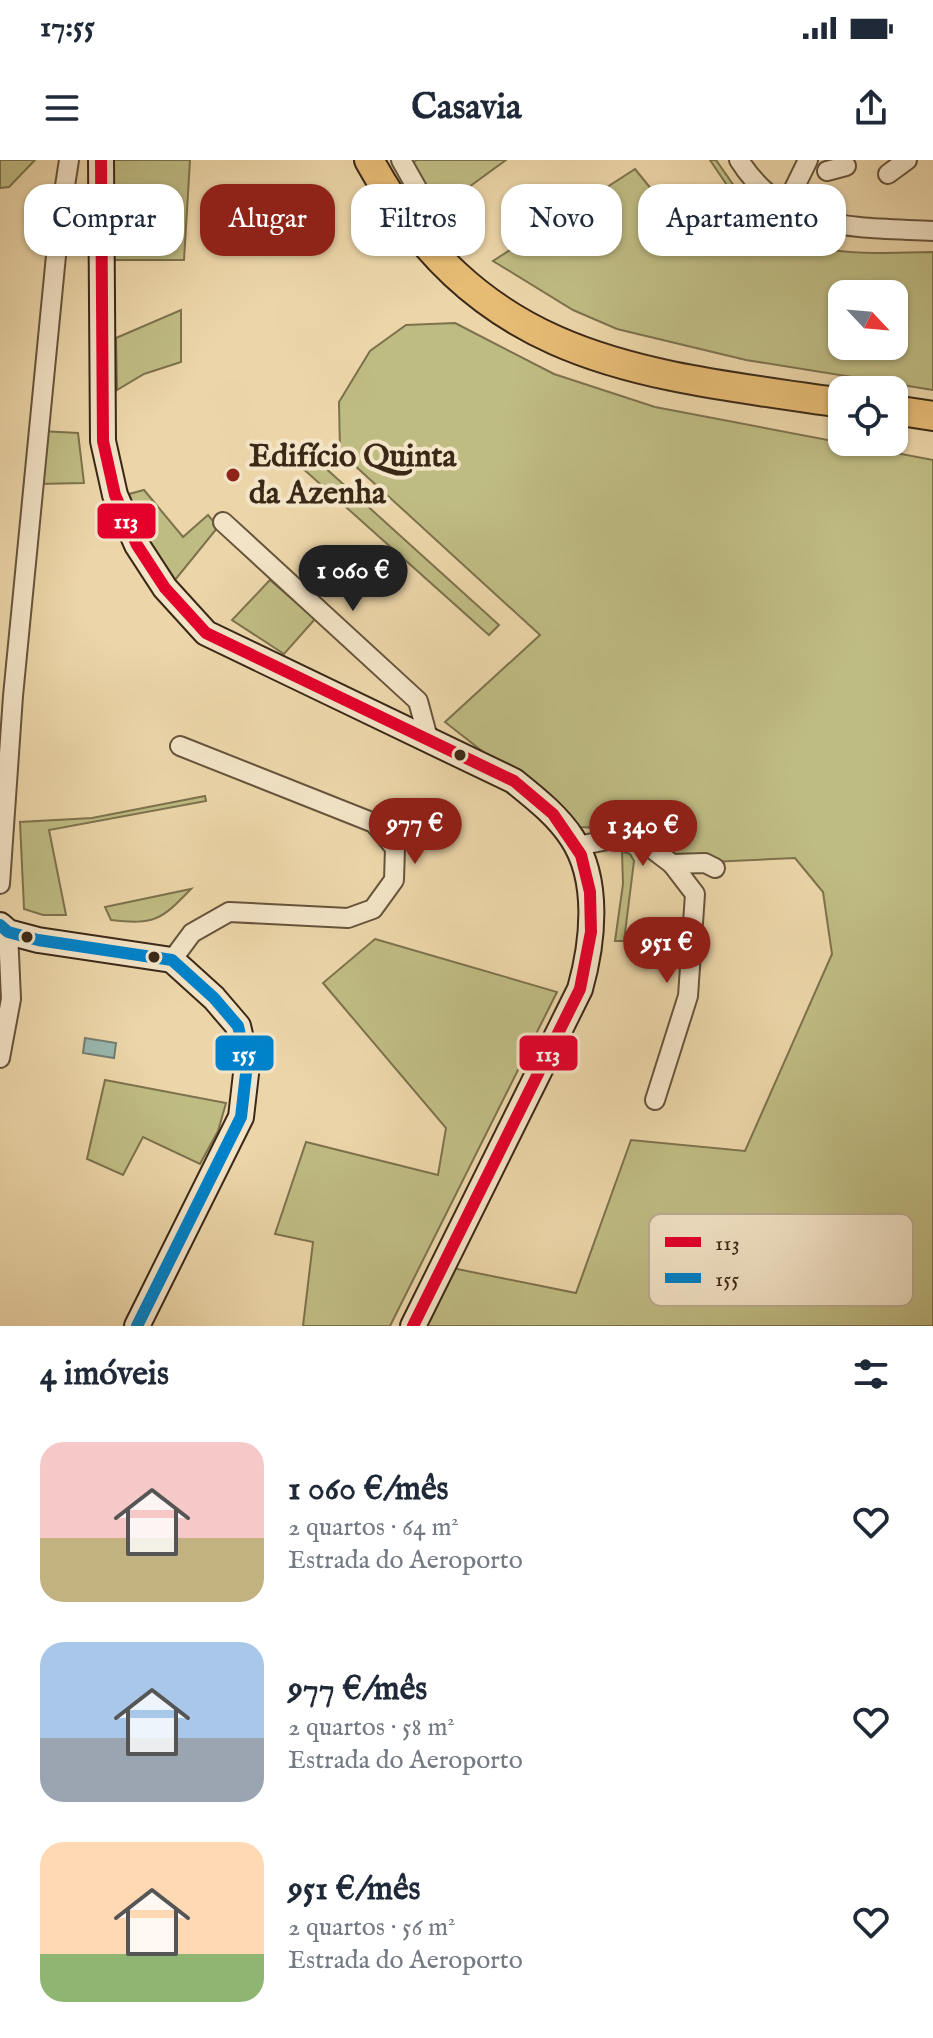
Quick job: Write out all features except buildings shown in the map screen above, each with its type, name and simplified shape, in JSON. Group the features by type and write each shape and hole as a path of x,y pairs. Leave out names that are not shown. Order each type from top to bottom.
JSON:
{"main road":[{"path":"101,160 103,441 115,495 137,545 168,592 206,633 514,781 544,805 577,846 590,907 588,960 580,989 413,1326"},
{"path":"369,160 413,228 451,269 495,306 545,336 637,371 828,401"},
{"path":"908,412 933,416"},
{"path":"4,929 172,960 214,998 238,1026 247,1065 241,1117 137,1326"}],"street":[{"path":"401,160 415,184"},
{"path":"739,160 758,184"},
{"path":"796,184 808,160"},
{"path":"888,174 907,160"},
{"path":"0,884 6,692 59,225 69,164"},
{"path":"827,171 846,166"},
{"path":"846,227 933,231"},
{"path":"223,522 418,701 428,738"},
{"path":"172,960 192,933 229,912 348,918 373,909 394,880 395,848 374,823 180,746"},
{"path":"577,846 634,835 672,864 693,890 688,996 655,1100"},
{"path":"672,864 705,863 715,868"},
{"path":"0,1058 11,999 4,929"}],"shaded area":[{"path":"0,160 35,160 9,187 0,188"},
{"path":"109,160 190,160 184,260 107,260 107,256 184,256 184,184 109,184"},
{"path":"417,160 506,160 473,184 423,184 409,165"},
{"path":"710,160 716,160 733,184 726,184"},
{"path":"635,169 647,184 638,184 638,256 846,256 846,251 933,252 933,390 908,386 908,376 846,376 746,360 617,329 573,310 493,261 501,256 622,256 622,184 612,184"},
{"path":"181,310 181,362 144,374 117,390 116,338"},
{"path":"455,323 554,374 655,407 828,440 828,456 908,455 933,460 933,1326 426,1326 452,1268 576,1293 631,1140 745,1151 832,954 823,892 795,858 668,864 623,829 579,827 445,722 540,635 340,452 339,402 370,351 406,325"},
{"path":"40,431 78,433 84,483 37,484"},
{"path":"311,455 499,625 489,635 300,466"},
{"path":"144,490 183,537 208,515 218,527 175,580 143,532 129,494"},
{"path":"270,580 315,619 284,654 232,620"},
{"path":"205,796 206,801 49,830 66,915 43,915 24,909 20,822 92,818"},
{"path":"622,851 630,854 634,861 624,941 615,941 623,884"},
{"path":"191,889 164,914 148,921 111,920 105,907"},
{"path":"375,939 557,992 390,1326 303,1326 313,1242 275,1234 306,1142 438,1175 446,1128 323,983"},
{"path":"105,1080 226,1103 218,1131 200,1164 143,1137 123,1175 87,1159"}],"water":[{"path":"85,1038 116,1043 114,1058 83,1053"}],"transit line":[{"name":"113","path":"101,160 103,441 115,495 137,545 165,588 206,633 514,781 553,814 581,855 590,892 591,932 580,989 413,1326"},
{"name":"155","path":"0,925 8,932 38,940 172,960 214,998 238,1026 247,1065 241,1117 137,1326"}],"place":[{"name":"Edifício Quinta da Azenha","path":"233,475"}]}
